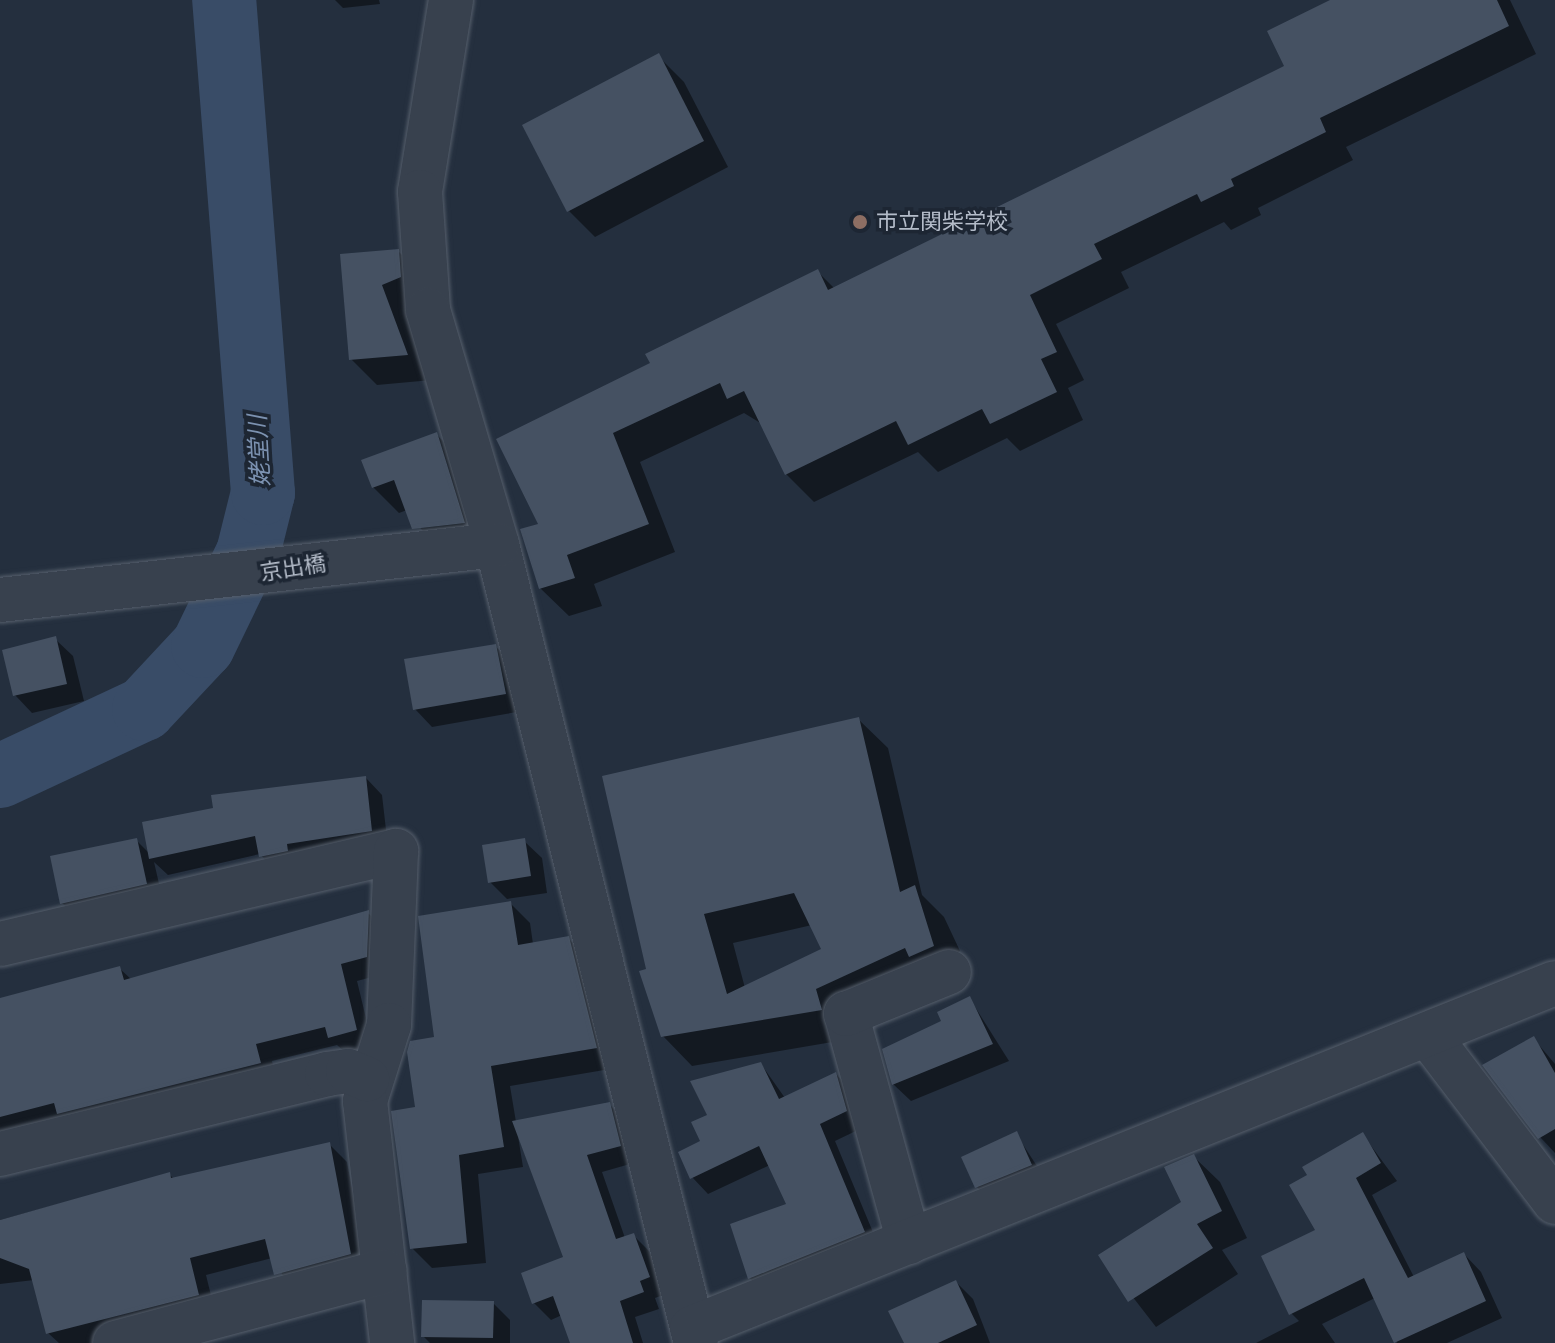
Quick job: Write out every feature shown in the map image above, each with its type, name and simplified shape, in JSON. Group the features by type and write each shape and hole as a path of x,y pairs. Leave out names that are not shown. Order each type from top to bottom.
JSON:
{"street":[{"path":"451,0 420,192 424,270 442,368 497,545 694,1336 909,1242 1555,983"},
{"name":"京出橋","path":"0,600 239,576 347,559 497,545"},
{"path":"0,944 396,851 389,1025 367,1079 392,1343"},
{"path":"909,1242 846,1014 949,972"},
{"path":"1428,1035 1555,1202"},
{"path":"0,1154 327,1074 348,1071 367,1079"},
{"path":"115,1343 204,1332 385,1271"}],"building":[{"path":"1330,0 1497,0 1509,26 1320,118 1326,132 1231,179 1234,186 1201,202 1197,194 1094,244 1102,259 1030,295 1057,352 1041,359 1057,392 990,424 982,409 908,445 896,421 785,475 744,391 727,399 720,383 613,433 649,524 567,555 575,578 539,589 520,529 538,524 496,439 650,363 645,354 818,269 828,290 1284,66 1267,31"},
{"path":"659,53 704,141 567,212 522,125"},
{"path":"399,249 401,277 382,285 408,355 349,360 340,254"},
{"path":"437,432 465,523 412,529 394,480 372,488 361,460"},
{"path":"56,636 67,684 13,696 2,650"},
{"path":"496,644 506,694 413,710 404,659"},
{"path":"859,717 900,892 915,885 934,946 909,957 905,948 816,989 822,1010 661,1037 639,971 646,969 602,776","holes":["794,893 821,949 727,994 704,914"]},
{"path":"366,776 372,831 287,844 288,851 259,857 255,836 149,859 142,822 213,808 211,795"},
{"path":"137,838 147,884 60,904 50,856"},
{"path":"525,838 531,876 488,883 482,845"},
{"path":"511,901 518,945 569,936 597,1048 491,1066 504,1147 459,1155 467,1243 410,1249 391,1111 415,1107 407,1052 410,1041 434,1037 418,916"},
{"path":"369,910 367,957 341,964 357,1030 328,1038 325,1027 256,1044 261,1063 57,1114 54,1103 0,1117 0,998 120,966 124,980"},
{"path":"970,996 993,1044 892,1085 882,1049 941,1021 937,1012"},
{"path":"1534,1036 1555,1073 1555,1129 1538,1139 1482,1065"},
{"path":"761,1062 779,1099 836,1072 847,1111 820,1124 865,1232 748,1279 730,1224 786,1204 759,1146 690,1179 678,1152 700,1141 691,1122 707,1115 690,1081"},
{"path":"610,1102 621,1146 587,1155 616,1239 634,1233 650,1277 640,1281 644,1292 620,1301 633,1343 570,1343 553,1296 532,1304 521,1273 563,1257 512,1121"},
{"path":"1017,1131 1032,1165 975,1188 961,1157"},
{"path":"1363,1132 1381,1163 1356,1178 1408,1278 1464,1252 1486,1301 1394,1343 1364,1278 1289,1315 1261,1256 1315,1230 1289,1185 1307,1175 1302,1167"},
{"path":"330,1142 351,1254 274,1275 265,1239 190,1258 199,1295 46,1334 29,1269 0,1258 0,1220 170,1172 171,1178"},
{"path":"1194,1154 1222,1211 1197,1224 1213,1248 1128,1302 1098,1255 1181,1202 1164,1167"},
{"path":"956,1280 977,1325 938,1343 904,1343 888,1311"},
{"path":"422,1300 494,1301 493,1338 421,1337"}],"waterway":[{"name":"姥堂川","path":"0,776 144,709 203,646 248,553 263,493 224,0"}],"place":[{"name":"市立関柴学校","path":"860,222"}]}
